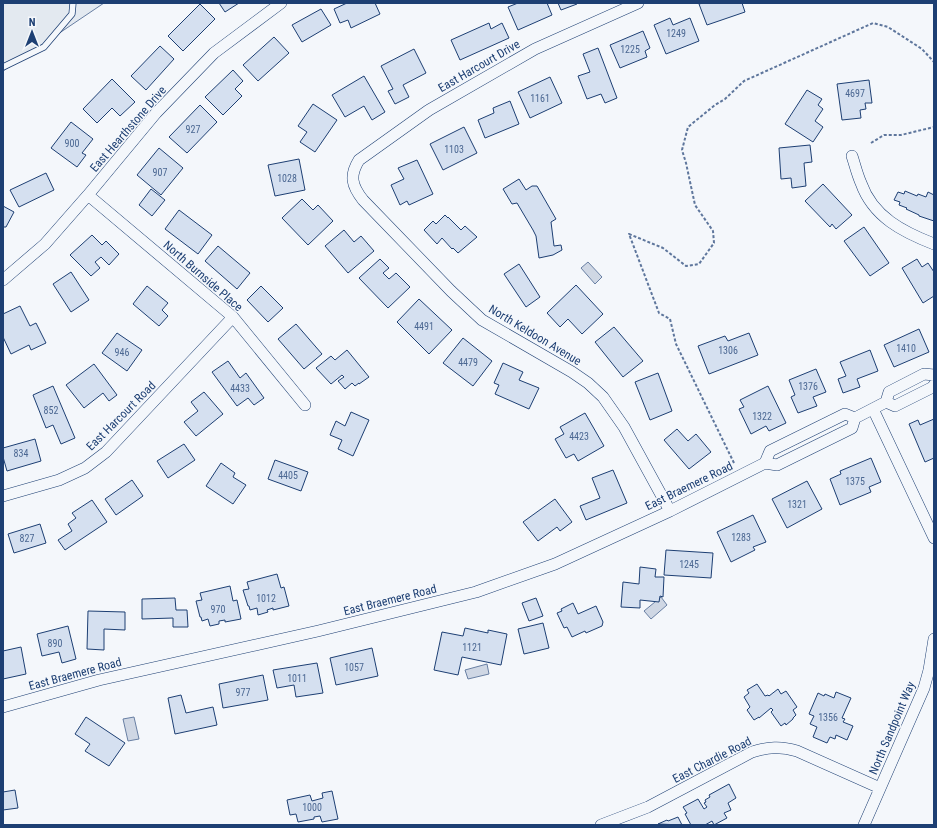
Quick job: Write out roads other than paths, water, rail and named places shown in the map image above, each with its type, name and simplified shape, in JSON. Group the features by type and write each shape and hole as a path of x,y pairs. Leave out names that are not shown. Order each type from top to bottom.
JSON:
{"street":[{"name":"East Hearthstone Drive","path":"3,280 45,244 156,114 214,53 281,3"},
{"name":"East Harcourt Drive","path":"352,177 354,168 359,160 429,110 535,49 638,3"},
{"path":"852,156 861,184 867,196 880,213 897,228 910,235 934,244"},
{"name":"North Keldoon Avenue","path":"352,177 355,190 363,200 451,291 482,320 572,372 588,383 603,397 624,427 670,511"},
{"name":"North Burnside Place","path":"88,195 233,317 305,405"},
{"name":"East Harcourt Road","path":"3,496 59,480 86,468 106,452 233,317"},
{"name":"East Braemere Road","path":"886,402 888,392 924,374 934,375"},
{"name":"East Braemere Road","path":"886,402 895,406 933,387 934,384"},
{"name":"East Braemere Road","path":"3,707 99,680 310,632 476,592 555,564 670,511 765,464 777,465 852,428 855,418 886,402"},
{"path":"873,409 934,538"},
{"name":"East Braemere Road","path":"765,464 770,451 845,414 855,418"},
{"name":"North Sandpoint Way","path":"864,825 924,688 930,670 934,639"},
{"name":"East Chardie Road","path":"601,825 648,807 752,752 776,747 797,751 880,788"}],"lane":[{"path":"3,67 44,47 72,14 73,3"}]}
